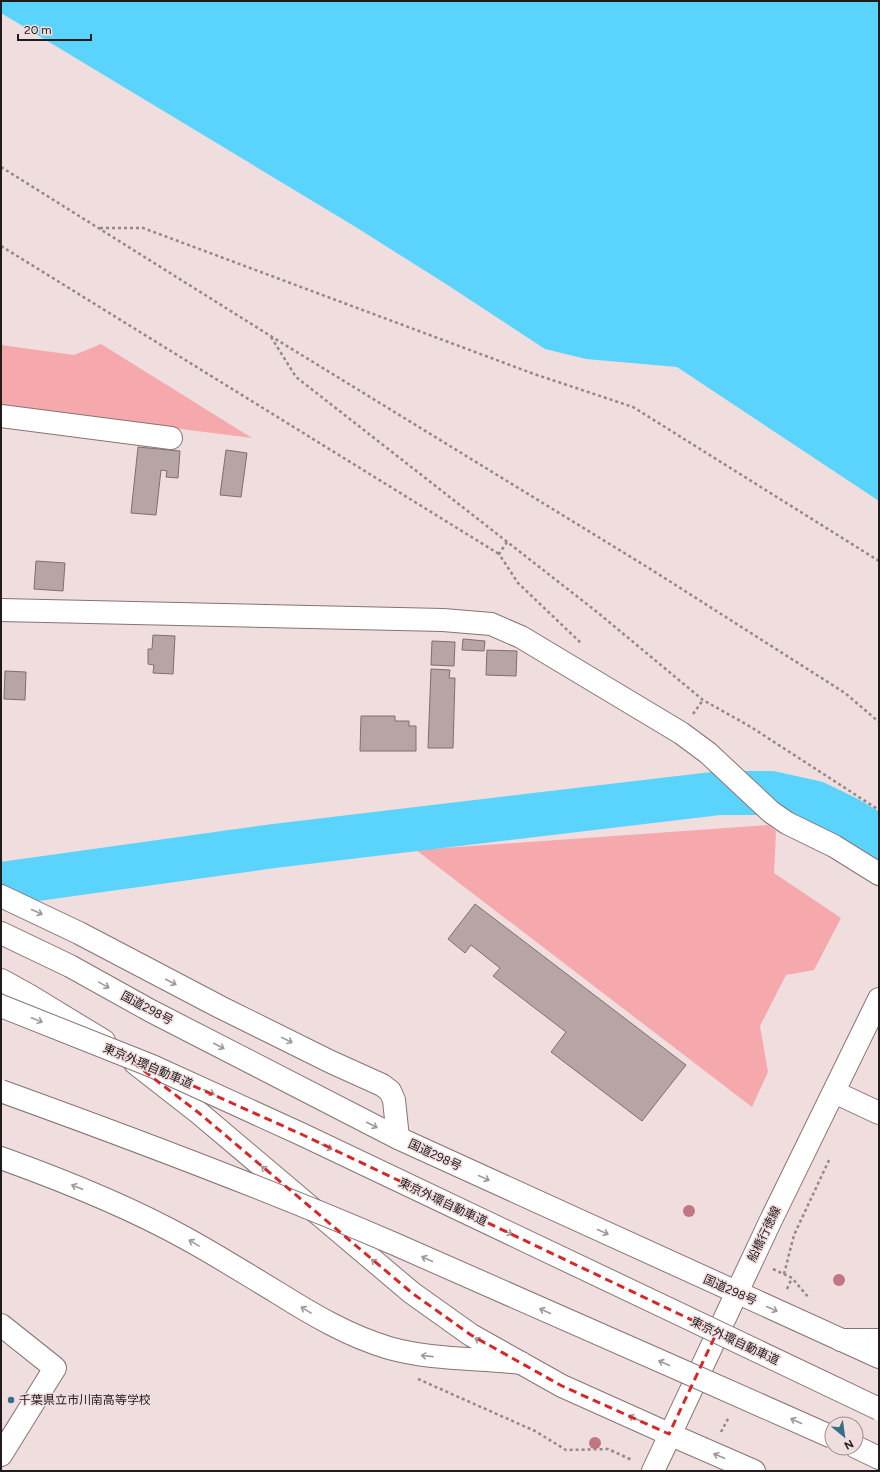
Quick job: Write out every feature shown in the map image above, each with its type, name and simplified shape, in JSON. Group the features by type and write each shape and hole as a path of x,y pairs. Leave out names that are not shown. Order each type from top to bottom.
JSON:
{"main road":[{"path":"1,416 172,438"},
{"path":"1,610 443,620 491,624 521,637 680,733 708,753 722,768 771,812 787,822 834,846 879,874"},
{"path":"1,896 67,926 136,964 331,1062 382,1084 390,1091 394,1100 398,1138"},
{"name":"国道298号","path":"1,933 70,966 151,1011 398,1138 879,1357"},
{"path":"1,980 81,1027 147,1072 205,1118 412,1293 471,1335 562,1386 754,1471"},
{"name":"船橋行徳線","path":"653,1471 736,1292 879,999"},
{"name":"東京外環自動車道","path":"1,1006 152,1066 879,1409"},
{"path":"1,1091 142,1142 242,1181 396,1245 824,1433"},
{"path":"834,1092 879,1113"},
{"path":"1,1158 86,1190 139,1214 187,1239 324,1320 368,1340 420,1355 521,1363"},
{"path":"1,1325 56,1368 1,1455"},
{"path":"841,1340 879,1340"},
{"path":"864,1451 879,1458"}],"path":[{"path":"1,167 269,335 652,570 845,693 879,722"},
{"path":"99,228 143,228 526,371 633,407 879,561"},
{"path":"1,246 499,554 518,583 583,646"},
{"path":"269,335 296,377 597,612 703,700 751,727 879,810"},
{"path":"499,554 507,542"},
{"path":"784,1274 794,1235 830,1157"},
{"path":"776,1271 792,1278"},
{"path":"566,1450 608,1449 629,1458"}],"highlighted area":[{"path":"122,1054 301,1134 717,1332 669,1434 562,1386 471,1335 412,1293 199,1113"}],"shaded area":[{"path":"101,344 252,438 1,406 1,345 74,355"},
{"path":"768,825 776,831 774,873 841,918 814,970 786,975 760,1026 768,1072 752,1107 416,850"}],"water":[{"path":"1,1 879,1 879,501 677,367 586,359 545,349 354,226 1,13"}],"building":[{"path":"138,447 180,451 178,478 166,477 167,471 161,470 156,515 131,513"},
{"path":"226,450 247,453 241,497 220,495"},
{"path":"36,561 65,563 63,591 34,589"},
{"path":"153,635 175,636 173,674 153,673 154,665 148,664 148,649 152,649"},
{"path":"463,639 485,641 484,651 462,650"},
{"path":"432,641 455,642 454,666 431,665"},
{"path":"487,650 517,651 516,676 486,675"},
{"path":"431,669 450,670 449,678 455,678 453,748 428,748"},
{"path":"5,671 26,672 25,700 4,699"},
{"path":"361,716 395,716 395,721 409,721 409,726 416,726 416,751 360,751"},
{"path":"475,904 686,1065 642,1121 551,1052 566,1032 493,976 500,968 471,945 465,953 448,939"}],"waterway":[{"path":"1,884 274,846 720,793 771,793 816,803 847,818 879,837"}],"place":[{"name":"千葉県立市川南高等学校","path":"11,1400"}]}
